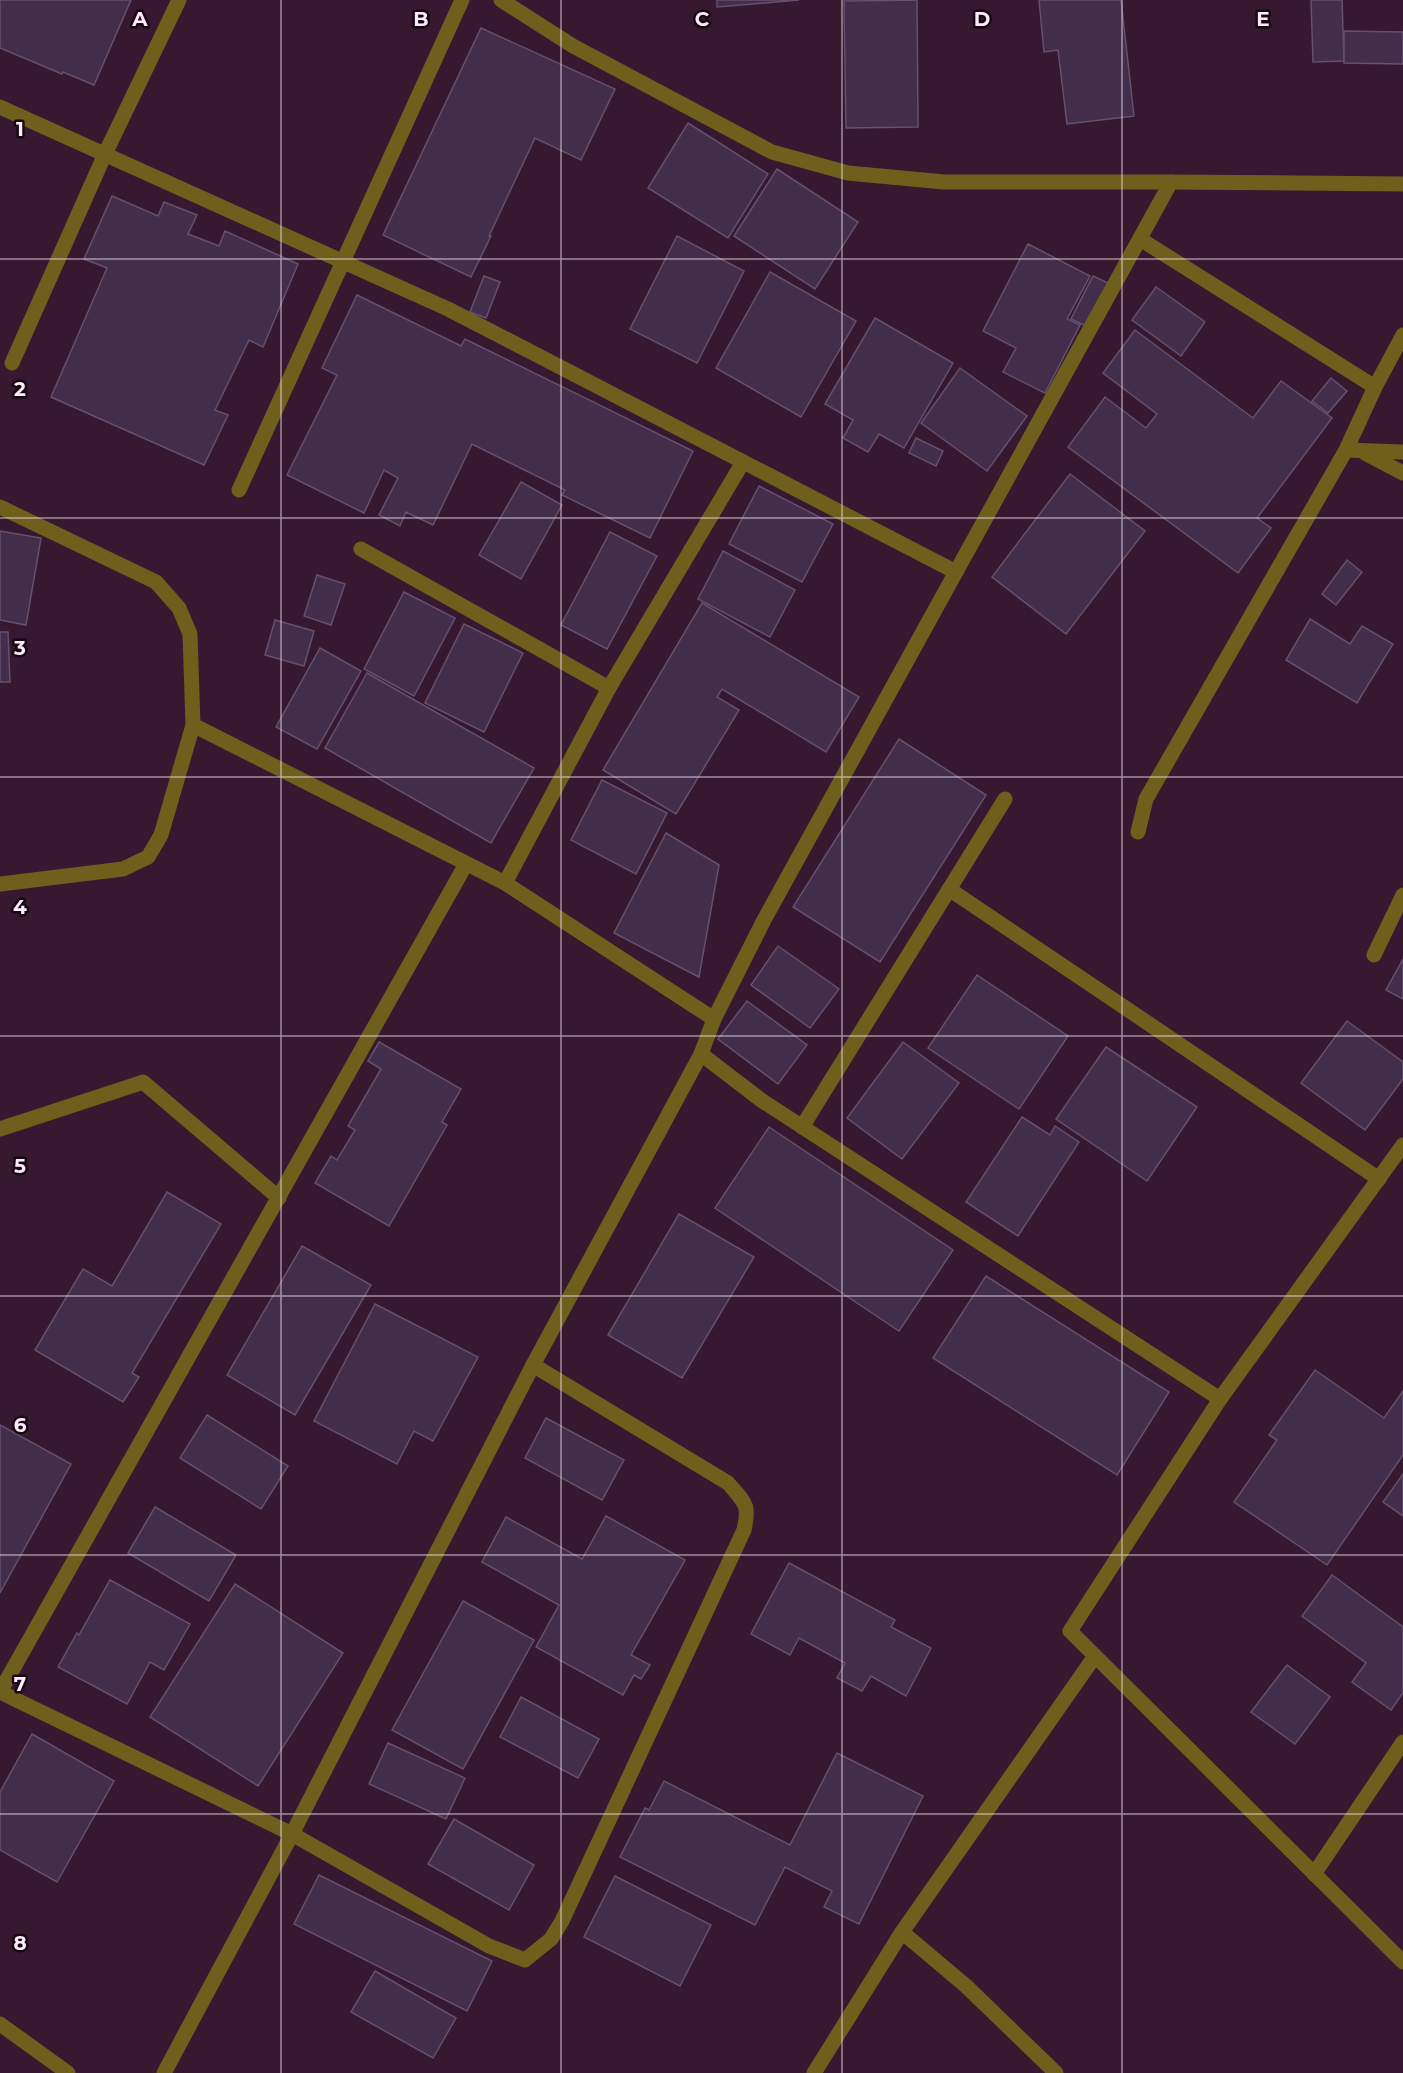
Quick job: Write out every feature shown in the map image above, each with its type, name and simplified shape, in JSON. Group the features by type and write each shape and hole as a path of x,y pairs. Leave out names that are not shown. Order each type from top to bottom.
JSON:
{"street":[{"path":"12,363 105,154 178,0"},
{"path":"240,490 462,0"},
{"path":"501,0 573,46 761,147 848,173 944,183 1403,184"},
{"path":"0,107 448,309 956,572"},
{"path":"164,2073 292,1834 533,1365 701,1054 714,1018 770,910 1171,182"},
{"path":"1140,239 1375,387"},
{"path":"1138,832 1146,800 1346,450 1375,387 1403,335"},
{"path":"1346,450 1403,452"},
{"path":"1363,452 1403,473"},
{"path":"505,883 609,688 743,462"},
{"path":"0,507 156,582 179,608 190,634 193,725 161,835 148,857 123,869 0,884"},
{"path":"361,549 609,688"},
{"path":"193,725 505,883 714,1018"},
{"path":"802,1127 1005,799"},
{"path":"466,864 0,1692 292,1834 489,1946 525,1960 551,1938 562,1921 744,1530 748,1515 746,1504 728,1483 533,1365"},
{"path":"949,889 1379,1179"},
{"path":"1374,955 1403,895"},
{"path":"701,1054 761,1100 1220,1400"},
{"path":"0,1129 143,1082 279,1198"},
{"path":"1403,1145 1220,1400 1070,1631 1403,1962"},
{"path":"814,2073 902,1932 1095,1656"},
{"path":"1314,1874 1403,1742"},
{"path":"902,1932 966,1986 1056,2073"},
{"path":"0,2024 68,2073"}],"building":[{"path":"0,0 131,0 94,85 0,48"},
{"path":"717,0 799,0 717,7"},
{"path":"917,0 918,127 846,128 844,1"},
{"path":"1039,0 1121,0 1134,116 1067,124 1058,50 1044,52"},
{"path":"1311,0 1342,0 1344,61 1313,62"},
{"path":"481,28 615,89 581,160 535,138 471,277 383,235"},
{"path":"1344,31 1403,32 1403,64 1344,63"},
{"path":"688,123 768,174 728,238 648,188"},
{"path":"777,169 858,222 815,289 734,236"},
{"path":"112,196 158,216 164,202 197,215 188,234 219,246 225,231 298,264 263,347 249,340 215,410 228,415 204,465 51,397 107,268 84,259"},
{"path":"677,236 744,271 697,363 630,329"},
{"path":"1028,244 1090,276 1067,319 1080,325 1045,393 1003,372 1016,348 983,331"},
{"path":"770,272 856,321 801,417 716,368"},
{"path":"484,276 500,282 486,318 470,312"},
{"path":"1093,276 1108,283 1086,326 1071,319"},
{"path":"1156,287 1205,322 1181,356 1132,320"},
{"path":"357,295 461,346 465,339 693,451 650,538 562,495 565,490 472,444 433,525 406,512 400,526 379,515 398,478 384,470 364,513 287,475 337,375 322,368"},
{"path":"875,318 953,363 904,448 879,434 868,452 843,438 853,420 825,404"},
{"path":"1135,330 1253,418 1281,381 1332,418 1257,518 1271,528 1238,573 1068,447 1105,397 1146,428 1157,414 1103,373"},
{"path":"960,368 1027,416 987,471 921,423"},
{"path":"1331,378 1347,391 1328,413 1312,401"},
{"path":"916,438 943,451 936,466 909,453"},
{"path":"1070,474 1145,531 1066,634 992,577"},
{"path":"521,482 562,505 521,579 479,555"},
{"path":"759,486 833,524 802,582 729,544"},
{"path":"0,531 41,538 26,625 0,620"},
{"path":"610,532 657,556 607,649 561,625"},
{"path":"723,551 795,590 770,637 698,599"},
{"path":"1347,560 1362,572 1336,605 1322,594"},
{"path":"317,575 345,584 331,625 304,616"},
{"path":"404,592 455,618 414,696 364,669"},
{"path":"702,603 859,697 826,752 722,689 717,697 739,710 676,814 603,770"},
{"path":"1310,619 1350,644 1362,626 1393,644 1357,703 1286,660"},
{"path":"275,620 314,631 304,666 265,655"},
{"path":"464,624 523,653 484,732 425,703"},
{"path":"0,632 8,632 10,682 0,682"},
{"path":"320,648 361,671 317,749 276,727"},
{"path":"367,673 534,768 491,843 325,748"},
{"path":"899,739 986,795 880,962 793,907"},
{"path":"602,780 667,813 636,874 571,840"},
{"path":"666,833 719,865 699,977 614,933"},
{"path":"778,946 839,989 810,1028 751,985"},
{"path":"1403,959 1403,999 1386,990"},
{"path":"977,975 1068,1036 1019,1109 928,1048"},
{"path":"747,1001 807,1045 778,1084 718,1039"},
{"path":"1347,1021 1403,1062 1403,1079 1365,1130 1301,1083"},
{"path":"379,1042 461,1089 442,1122 447,1125 389,1226 315,1183 331,1156 337,1160 355,1130 348,1126 381,1069 368,1061"},
{"path":"903,1042 959,1083 902,1159 847,1118"},
{"path":"1106,1047 1197,1107 1147,1181 1056,1119"},
{"path":"1022,1117 1050,1135 1055,1126 1079,1142 1018,1236 966,1202"},
{"path":"769,1127 953,1250 899,1331 715,1208"},
{"path":"167,1192 221,1224 132,1373 139,1377 123,1402 35,1350 83,1269 112,1286"},
{"path":"679,1214 754,1257 682,1378 608,1335"},
{"path":"302,1246 371,1285 295,1415 227,1375"},
{"path":"986,1276 1169,1392 1117,1475 933,1358"},
{"path":"375,1304 478,1357 433,1441 414,1431 397,1464 314,1421"},
{"path":"1315,1370 1384,1418 1403,1391 1403,1455 1327,1565 1234,1502 1277,1440 1269,1435"},
{"path":"207,1415 288,1466 261,1509 180,1458"},
{"path":"546,1418 624,1460 602,1500 525,1458"},
{"path":"0,1425 71,1464 0,1593"},
{"path":"1403,1474 1403,1516 1383,1502"},
{"path":"155,1507 236,1555 209,1601 128,1553"},
{"path":"606,1516 685,1560 631,1655 650,1665 641,1679 634,1675 623,1695 536,1647 559,1605 482,1562 506,1517 582,1559"},
{"path":"789,1563 895,1620 891,1627 931,1648 906,1696 871,1676 862,1691 837,1678 845,1663 799,1638 790,1655 751,1634"},
{"path":"1332,1575 1403,1627 1403,1693 1391,1710 1352,1682 1366,1663 1302,1616"},
{"path":"110,1580 190,1624 164,1670 150,1662 127,1704 58,1667"},
{"path":"235,1584 343,1653 258,1786 150,1717"},
{"path":"463,1601 534,1640 463,1769 392,1730"},
{"path":"1287,1665 1330,1697 1295,1744 1251,1712"},
{"path":"521,1697 599,1739 578,1778 500,1737"},
{"path":"32,1734 114,1781 57,1882 0,1850 0,1792"},
{"path":"388,1743 465,1778 446,1819 369,1784"},
{"path":"837,1753 923,1796 859,1924 824,1907 832,1891 785,1867 755,1925 620,1857 645,1808 649,1810 664,1781 790,1845"},
{"path":"454,1819 534,1865 509,1910 428,1864"},
{"path":"319,1875 492,1961 467,2011 294,1924"},
{"path":"615,1876 711,1925 680,1986 584,1937"},
{"path":"375,1971 456,2018 433,2058 351,2012"}]}
